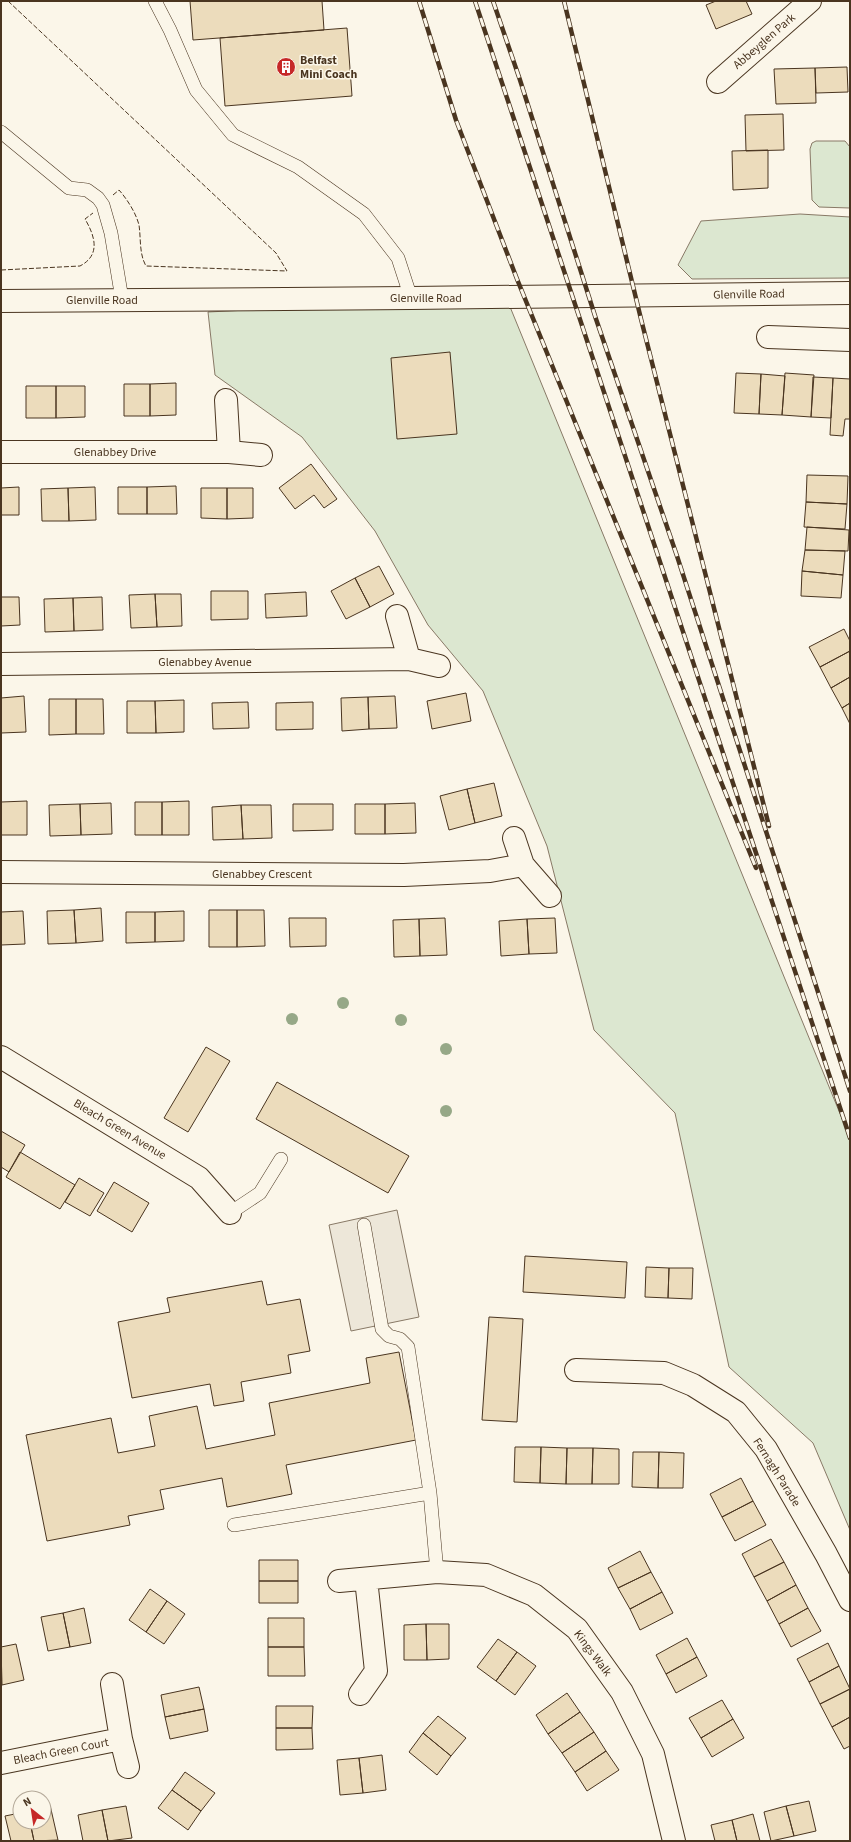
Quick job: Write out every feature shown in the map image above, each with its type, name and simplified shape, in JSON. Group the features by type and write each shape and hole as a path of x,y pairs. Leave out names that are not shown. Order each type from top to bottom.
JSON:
{"street":[{"name":"Abbeyglen Park","path":"718,82 810,1"},
{"name":"Glenville Road","path":"1,301 411,298 850,292"},
{"path":"768,337 850,340"},
{"path":"226,400 229,452"},
{"name":"Glenabbey Drive","path":"1,452 229,452 261,455"},
{"path":"397,616 409,659"},
{"name":"Glenabbey Avenue","path":"1,664 409,659 439,666"},
{"path":"514,838 523,865 550,896"},
{"name":"Glenabbey Crescent","path":"1,872 404,875 490,871 523,865"},
{"name":"Bleach Green Avenue","path":"1,1057 199,1178 230,1213"},
{"name":"Fernagh Parade","path":"576,1370 664,1373 693,1385 736,1412 766,1449 826,1554 850,1600"},
{"name":"Kings Walk","path":"339,1581 437,1572 486,1575 534,1595 577,1629 622,1692 653,1754 674,1841"},
{"path":"360,1694 376,1671 366,1579"},
{"name":"Bleach Green Court","path":"112,1684 121,1739 128,1767"},
{"name":"Bleach Green Court","path":"1,1762 121,1739"}],"lane":[{"path":"155,1 170,30 196,90 233,135 298,167 364,214 398,258 411,298"},
{"path":"1,132 69,188 87,190 98,198 103,205 111,233 122,300"},
{"path":"230,1213 260,1193 281,1159"},
{"path":"364,1225 382,1329 389,1336 400,1339 408,1347 430,1493 437,1572"},
{"path":"234,1524 430,1493"}],"green space":[{"path":"816,141 845,141 850,147 850,208 819,207 812,200 810,149 812,143"},
{"path":"800,214 850,217 850,278 692,279 678,265 701,221"},
{"path":"506,297 850,1138 850,1530 813,1443 729,1367 675,1113 594,1030 547,846 483,691 428,625 375,531 302,437 215,375 208,312"}],"shaded area":[{"path":"397,1210 419,1317 351,1331 329,1225"}],"building":[{"path":"190,1 322,1 324,30 193,40"},
{"path":"716,1 746,1 752,14 716,29 706,5"},
{"name":"Belfast Mini Coach","path":"347,28 352,96 225,106 220,38"},
{"path":"847,67 848,92 816,93 815,68"},
{"path":"815,68 816,103 776,104 774,69"},
{"path":"783,114 784,150 746,151 745,115"},
{"path":"768,150 768,188 733,190 732,151"},
{"path":"450,352 457,434 397,439 391,358"},
{"path":"736,373 761,374 759,414 734,413"},
{"path":"785,373 814,375 811,417 782,415"},
{"path":"761,374 785,376 782,415 759,414"},
{"path":"813,377 833,378 831,418 811,417"},
{"path":"833,378 850,379 850,419 845,419 843,436 830,435"},
{"path":"176,383 176,415 150,416 150,384"},
{"path":"124,384 150,384 150,416 124,416"},
{"path":"26,386 56,386 56,418 26,418"},
{"path":"56,386 85,386 85,417 56,418"},
{"path":"311,464 337,499 324,508 314,495 295,509 279,488"},
{"path":"807,475 848,476 847,504 806,502"},
{"path":"176,486 177,514 147,514 147,487"},
{"path":"19,487 19,515 1,515 1,488"},
{"path":"95,487 96,520 69,521 68,488"},
{"path":"118,487 147,487 147,514 118,514"},
{"path":"68,488 69,521 42,521 41,489"},
{"path":"201,488 227,488 227,519 201,518"},
{"path":"227,488 253,488 253,518 227,519"},
{"path":"806,502 847,504 845,529 804,527"},
{"path":"807,527 849,530 848,551 805,550"},
{"path":"805,550 845,551 843,575 802,571"},
{"path":"379,566 394,594 370,607 355,578"},
{"path":"802,571 843,575 841,598 801,596"},
{"path":"355,578 370,607 346,619 331,591"},
{"path":"211,591 248,591 248,619 211,620"},
{"path":"306,592 307,616 266,618 265,594"},
{"path":"155,594 157,627 131,628 129,595"},
{"path":"155,594 181,594 182,626 157,627"},
{"path":"1,597 19,597 20,625 1,626"},
{"path":"102,597 103,630 74,631 73,598"},
{"path":"73,598 74,631 45,632 44,599"},
{"path":"844,629 850,641 850,651 820,667 809,647"},
{"path":"850,651 850,677 831,688 820,667"},
{"path":"850,677 850,703 842,708 831,688"},
{"path":"466,693 471,721 432,729 427,701"},
{"path":"24,696 26,732 1,733 1,698"},
{"path":"395,696 397,728 369,729 368,697"},
{"path":"368,697 369,729 342,731 341,698"},
{"path":"49,699 76,699 76,734 49,735"},
{"path":"76,699 103,699 104,734 76,734"},
{"path":"184,700 184,732 156,733 155,701"},
{"path":"127,701 155,701 156,733 127,733"},
{"path":"248,702 249,728 213,729 212,703"},
{"path":"313,702 313,729 276,730 276,703"},
{"path":"850,703 850,724 842,708"},
{"path":"494,783 502,816 475,823 467,789"},
{"path":"467,789 475,823 449,830 440,796"},
{"path":"27,801 27,835 1,835 1,802"},
{"path":"189,801 189,835 162,835 162,802"},
{"path":"135,802 162,802 162,835 135,835"},
{"path":"111,803 112,834 81,835 80,804"},
{"path":"415,803 416,833 385,834 385,804"},
{"path":"80,804 81,835 50,836 49,805"},
{"path":"293,804 333,804 333,830 293,831"},
{"path":"355,804 385,804 385,834 355,834"},
{"path":"241,805 243,839 213,840 212,807"},
{"path":"241,805 271,805 272,838 243,839"},
{"path":"101,908 103,941 76,943 74,910"},
{"path":"74,910 76,943 48,944 47,911"},
{"path":"209,910 237,910 237,947 209,947"},
{"path":"237,910 264,910 265,946 237,947"},
{"path":"23,911 25,944 1,945 1,912"},
{"path":"184,911 184,941 155,942 155,912"},
{"path":"126,912 155,912 155,942 126,943"},
{"path":"289,918 326,918 326,946 290,947"},
{"path":"445,918 447,955 420,956 419,919"},
{"path":"555,918 557,953 529,954 527,919"},
{"path":"419,919 420,956 394,957 393,920"},
{"path":"527,919 529,954 501,956 499,921"},
{"path":"206,1047 230,1061 188,1132 164,1118"},
{"path":"277,1082 409,1156 388,1193 256,1119"},
{"path":"1,1131 25,1145 9,1172 1,1167"},
{"path":"20,1152 75,1185 60,1209 6,1177"},
{"path":"79,1178 104,1193 90,1216 65,1202"},
{"path":"114,1182 149,1203 132,1232 97,1211"},
{"path":"525,1256 627,1262 625,1298 523,1292"},
{"path":"646,1267 669,1268 668,1298 645,1297"},
{"path":"669,1268 693,1268 692,1299 668,1298"},
{"path":"262,1281 267,1305 300,1299 310,1351 288,1355 291,1373 241,1382 244,1401 214,1406 210,1384 132,1398 118,1322 170,1312 167,1298"},
{"path":"489,1317 523,1319 517,1422 482,1420"},
{"path":"399,1352 416,1440 286,1465 292,1494 227,1507 222,1478 160,1490 164,1509 128,1516 130,1525 47,1541 26,1435 111,1418 118,1453 155,1446 149,1416 197,1406 206,1449 275,1435 269,1403 370,1383 366,1358"},
{"path":"515,1447 541,1447 540,1483 514,1482"},
{"path":"541,1447 567,1448 566,1484 540,1483"},
{"path":"567,1448 593,1448 592,1484 566,1484"},
{"path":"593,1448 619,1449 619,1484 592,1484"},
{"path":"633,1452 659,1452 658,1488 632,1487"},
{"path":"659,1452 684,1453 683,1488 658,1488"},
{"path":"741,1478 753,1501 722,1517 710,1494"},
{"path":"753,1501 766,1525 735,1541 722,1517"},
{"path":"771,1539 784,1562 754,1577 742,1554"},
{"path":"640,1551 651,1572 618,1588 608,1568"},
{"path":"259,1560 298,1560 298,1581 259,1581"},
{"path":"784,1562 796,1585 767,1601 754,1577"},
{"path":"651,1572 662,1592 630,1609 618,1588"},
{"path":"259,1581 298,1581 298,1603 259,1603"},
{"path":"796,1585 808,1608 779,1624 767,1601"},
{"path":"150,1589 167,1601 146,1632 129,1620"},
{"path":"662,1592 673,1613 640,1630 630,1609"},
{"path":"167,1601 185,1614 164,1644 146,1632"},
{"path":"84,1608 91,1643 70,1647 63,1613"},
{"path":"808,1608 821,1631 791,1647 779,1624"},
{"path":"63,1613 70,1647 48,1651 41,1617"},
{"path":"268,1618 304,1618 304,1647 268,1647"},
{"path":"426,1624 449,1624 449,1659 427,1660"},
{"path":"426,1624 427,1660 404,1660 404,1625"},
{"path":"687,1638 697,1657 666,1674 656,1655"},
{"path":"498,1639 517,1652 496,1681 477,1667"},
{"path":"828,1643 839,1666 809,1682 797,1659"},
{"path":"16,1644 24,1680 2,1685 1,1647"},
{"path":"268,1647 304,1647 305,1676 268,1676"},
{"path":"517,1652 536,1666 515,1695 496,1681"},
{"path":"697,1657 707,1676 676,1693 666,1674"},
{"path":"839,1666 850,1689 820,1704 809,1682"},
{"path":"199,1687 204,1709 165,1717 161,1695"},
{"path":"850,1689 850,1717 832,1727 820,1704"},
{"path":"567,1693 580,1712 548,1734 536,1715"},
{"path":"722,1700 733,1719 701,1738 689,1718"},
{"path":"276,1706 313,1706 312,1728 276,1728"},
{"path":"204,1709 208,1731 170,1739 165,1717"},
{"path":"580,1712 594,1732 562,1753 548,1734"},
{"path":"438,1716 466,1738 451,1756 423,1733"},
{"path":"850,1717 850,1746 844,1749 832,1727"},
{"path":"733,1719 744,1738 712,1757 701,1738"},
{"path":"276,1728 312,1728 313,1749 276,1750"},
{"path":"594,1732 606,1751 575,1772 562,1753"},
{"path":"423,1733 451,1756 437,1775 409,1752"},
{"path":"606,1751 619,1770 587,1791 575,1772"},
{"path":"382,1755 386,1790 363,1793 359,1758"},
{"path":"359,1758 363,1793 340,1795 337,1760"},
{"path":"185,1772 215,1793 201,1811 172,1790"},
{"path":"172,1790 201,1811 188,1830 158,1808"},
{"path":"809,1801 816,1831 794,1836 786,1806"},
{"path":"126,1806 132,1838 108,1841 102,1810"},
{"path":"786,1806 794,1836 771,1841 764,1812"},
{"path":"102,1810 108,1841 83,1841 78,1815"},
{"path":"52,1814 58,1840 34,1841 32,1830 52,1830"},
{"path":"753,1814 760,1841 737,1841 732,1820"},
{"path":"12,1815 12,1830 32,1830 34,1841 11,1841 5,1816"},
{"path":"732,1820 737,1841 715,1841 711,1825"}],"railway":[{"path":"419,1 456,120 517,279 756,868"},
{"path":"475,1 850,1138"},
{"path":"493,1 520,80 596,319 677,556 850,1091"},
{"path":"564,1 641,319 769,826"}],"fence":[{"path":"8,1 276,253 287,271"},
{"path":"113,195 119,190 136,216 139,225 142,256 146,266 287,271"},
{"path":"1,270 80,266 87,262 91,256 94,245 89,225 85,219 93,213"}],"place":[{"name":"Belfast Mini Coach","path":"286,67"}]}
